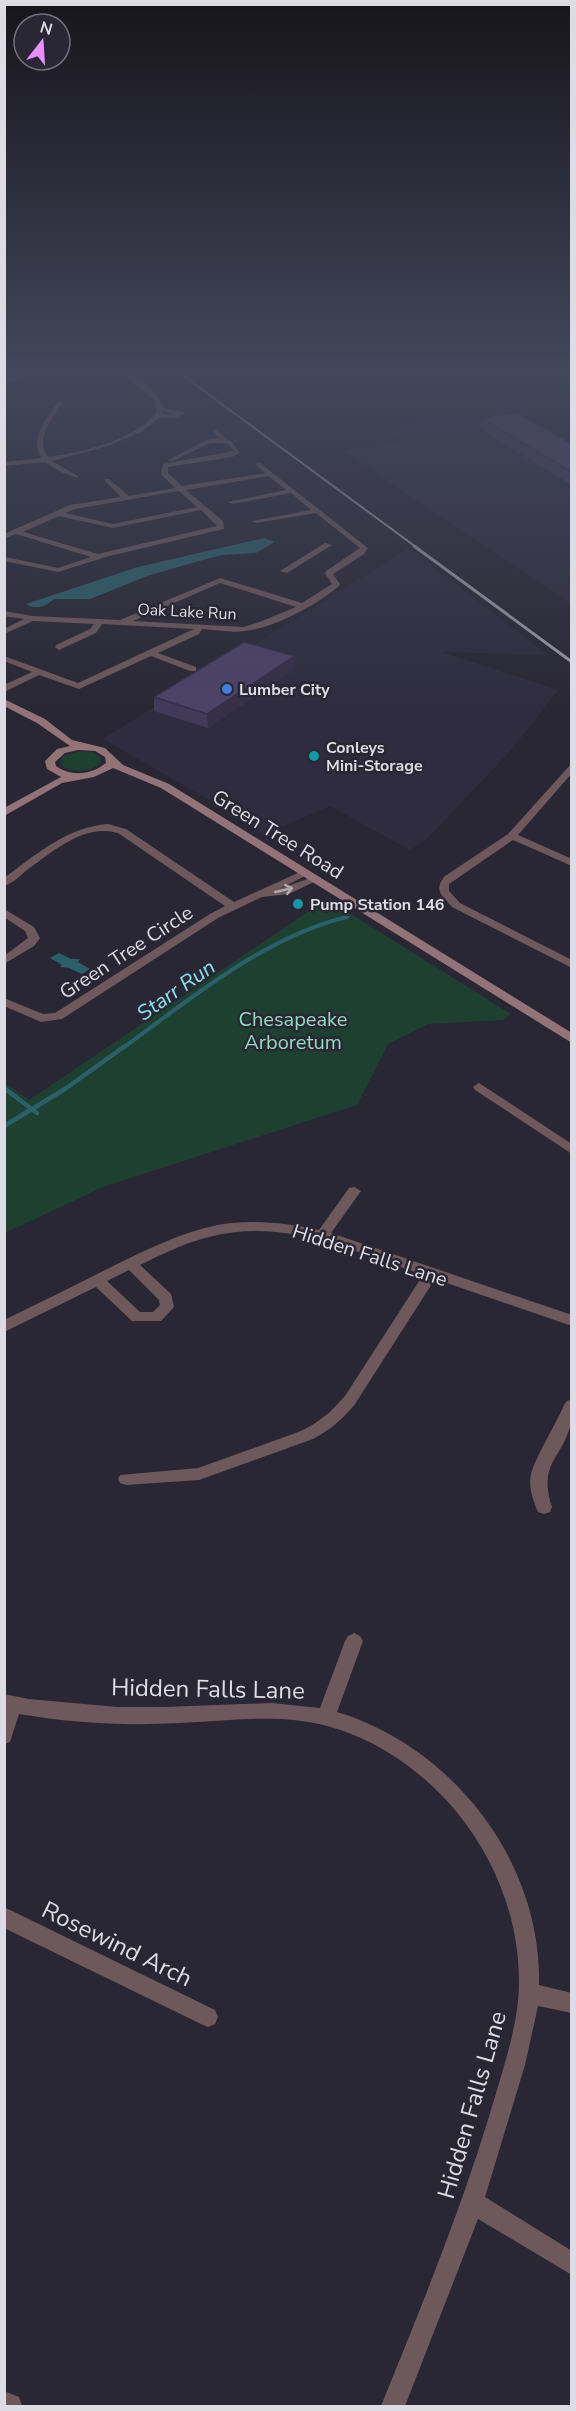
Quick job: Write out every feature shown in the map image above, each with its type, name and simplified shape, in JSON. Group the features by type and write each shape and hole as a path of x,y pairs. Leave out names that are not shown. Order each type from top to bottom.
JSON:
{"street":[{"path":"111,484 126,498"},
{"path":"5,559 36,573 57,570 99,557 221,527 220,523 175,484"},
{"path":"4,537 73,507 209,484"},
{"path":"282,484 364,548 340,564 330,562"},
{"path":"232,502 292,491"},
{"path":"56,513 113,526 202,508"},
{"path":"256,521 316,511"},
{"path":"16,532 99,557"},
{"path":"284,571 328,545"},
{"path":"308,557 319,559"},
{"name":"Oak Lake Run","path":"7,615 99,622 255,628 302,606 333,587 336,580 329,573 340,564"},
{"path":"121,623 220,580 302,606"},
{"path":"4,632 32,618"},
{"path":"59,647 93,631 99,622"},
{"path":"4,658 79,686 196,632 200,627"},
{"path":"150,653 194,669"},
{"path":"4,689 39,672"},
{"name":"Green Tree Road","path":"4,702 41,721 68,742 106,752 119,767 156,781 572,1039"},
{"path":"4,709 26,720 49,736 53,742 55,754"},
{"path":"75,776 53,769 50,760 55,754 68,749 84,747"},
{"path":"95,774 106,768 112,761"},
{"path":"572,766 512,836 449,878 444,884 444,891 456,905 572,965"},
{"path":"19,803 53,769"},
{"name":"Green Tree Road","path":"75,776 121,775 178,795"},
{"path":"4,813 58,781 75,776"},
{"name":"Green Tree Circle","path":"4,883 75,833 91,826 110,826 122,831 232,906"},
{"path":"512,836 572,863"},
{"name":"Green Tree Circle","path":"4,1001 32,1016 41,1018 58,1016 232,906 309,877"},
{"path":"4,912 30,929 34,938 25,948 4,961"},
{"path":"479,1087 572,1150"},
{"path":"322,1235 354,1191"},
{"name":"Hidden Falls Lane","path":"4,1327 96,1279 199,1235 229,1228 261,1226 292,1228 322,1235 572,1321"},
{"path":"96,1279 137,1317 156,1317 167,1307 166,1298 131,1264"},
{"path":"126,1479 199,1474 307,1435 335,1419 350,1400 431,1274"},
{"path":"544,1507 538,1491 539,1475 572,1405"},
{"path":"326,1717 354,1641"},
{"path":"4,1736 8,1703"},
{"name":"Hidden Falls Lane","path":"8,1703 112,1715 259,1712 326,1717 370,1734 406,1753 438,1778 466,1807 483,1830 504,1867 519,1908 526,1950 527,2022 498,2124 472,2202 393,2406"},
{"name":"Rosewind Arch","path":"4,1917 208,2017"},
{"path":"528,1993 572,2003"},
{"path":"472,2202 572,2264"},
{"path":"4,2403 10,2406"}],"shaded area":[{"path":"392,484 571,484 571,604"},
{"path":"409,548 548,655 442,652 558,690 513,748 427,839 410,850 330,806 263,835 206,798 103,739"}],"green space":[{"path":"76,752 92,752 101,758 101,762 97,766 81,771 69,769 60,764 63,756"},
{"name":"Chesapeake Arboretum","path":"327,899 511,1014 503,1020 428,1024 388,1044 357,1105 103,1187 5,1233 5,1083 29,1100"}],"water":[{"path":"264,538 275,542 256,553 223,555 199,561 147,576 90,599 54,599 44,606 37,607 26,604 138,567"},
{"path":"59,953 71,959 80,959 78,962 90,969 82,974 60,967 62,965 50,958"}],"building":[{"path":"244,642 295,656 207,714 154,697"}],"waterway":[{"name":"Starr Run","path":"123,1048 202,990 258,954 317,926 347,917"},
{"name":"Starr Run","path":"32,1109 65,1089 125,1046"},
{"name":"Starr Run","path":"4,1088 32,1109"},
{"name":"Starr Run","path":"4,1126 32,1109"},
{"name":"Starr Run","path":"32,1109 37,1113"}],"railway":[{"path":"330,484 416,547"},
{"path":"414,546 572,662"}],"place":[{"name":"Lumber City","path":"227,689"},
{"name":"Conleys Mini-Storage","path":"314,756"},
{"name":"Pump Station 146","path":"298,904"}]}
